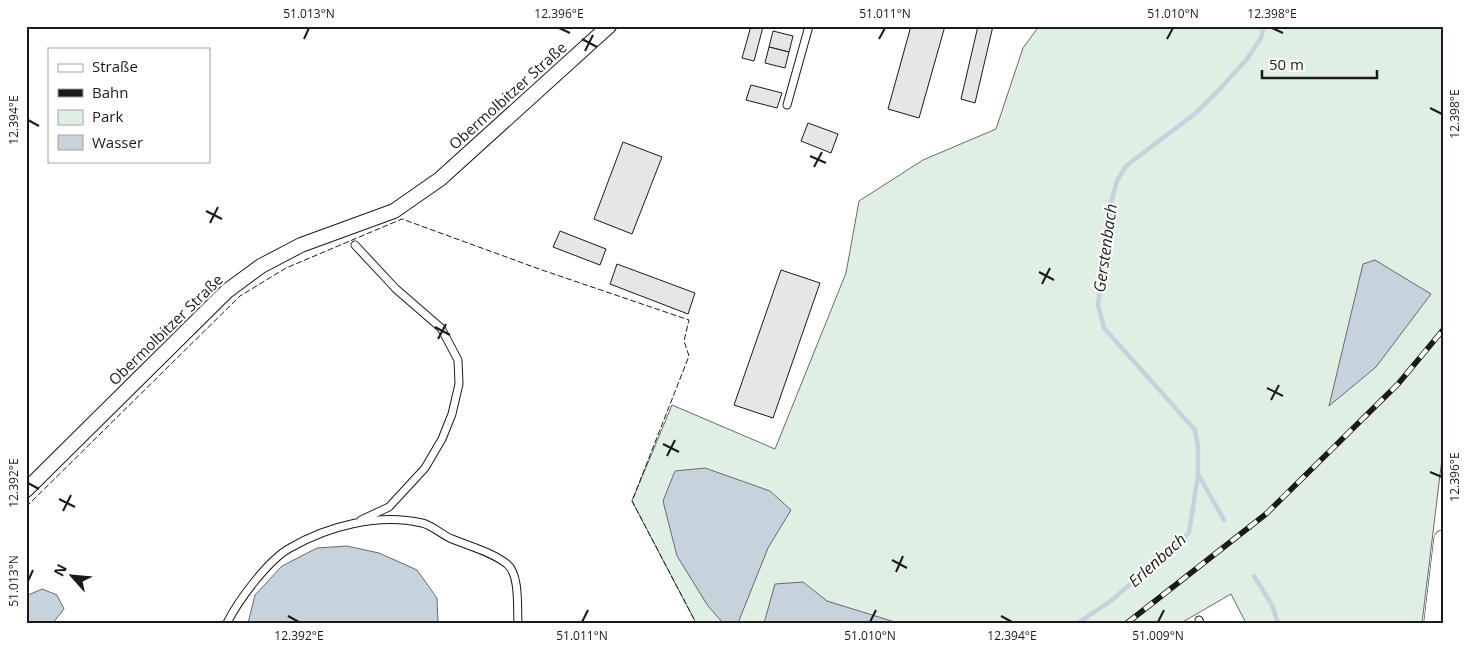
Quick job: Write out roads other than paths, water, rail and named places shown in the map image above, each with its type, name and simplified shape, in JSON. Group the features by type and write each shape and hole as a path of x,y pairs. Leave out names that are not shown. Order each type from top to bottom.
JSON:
{"street":[{"name":"Obermolbitzer Straße","path":"26,490 227,291 261,266 301,245 394,211 440,178 609,26"},
{"path":"1433,623 1443,539"}],"lane":[{"path":"787,105 809,26"},
{"path":"350,525 389,506 425,468 442,439 452,414 458,384 458,360 441,328 396,288 356,244"},
{"path":"227,623 233,610 259,576 288,548 318,535 350,525 380,519 423,523 446,537 483,551 508,565 515,580 518,623"}],"water":[{"path":"1375,260 1431,294 1376,367 1329,406 1363,264"},
{"path":"705,468 770,491 791,510 768,548 738,623 723,623 708,606 677,556 663,501 675,471"},
{"path":"347,546 379,553 417,570 437,598 438,623 248,623 255,595 282,566 317,548"},
{"path":"803,582 827,601 898,623 764,623 775,584"},
{"path":"42,589 57,595 64,609 53,623 26,623 26,596"}],"waterway":[{"name":"Gerstenbach","path":"1224,520 1198,474 1198,446 1195,430 1104,328 1098,305 1111,203 1117,181 1126,166 1196,113 1218,91 1247,59 1261,38 1264,26"},
{"name":"Erlenbach","path":"1078,623 1112,600 1189,533 1198,475"},
{"name":"Gerstenbach","path":"1254,576 1272,605 1278,623"}],"railway":[{"path":"1127,623 1266,514 1398,384 1443,330"}]}
